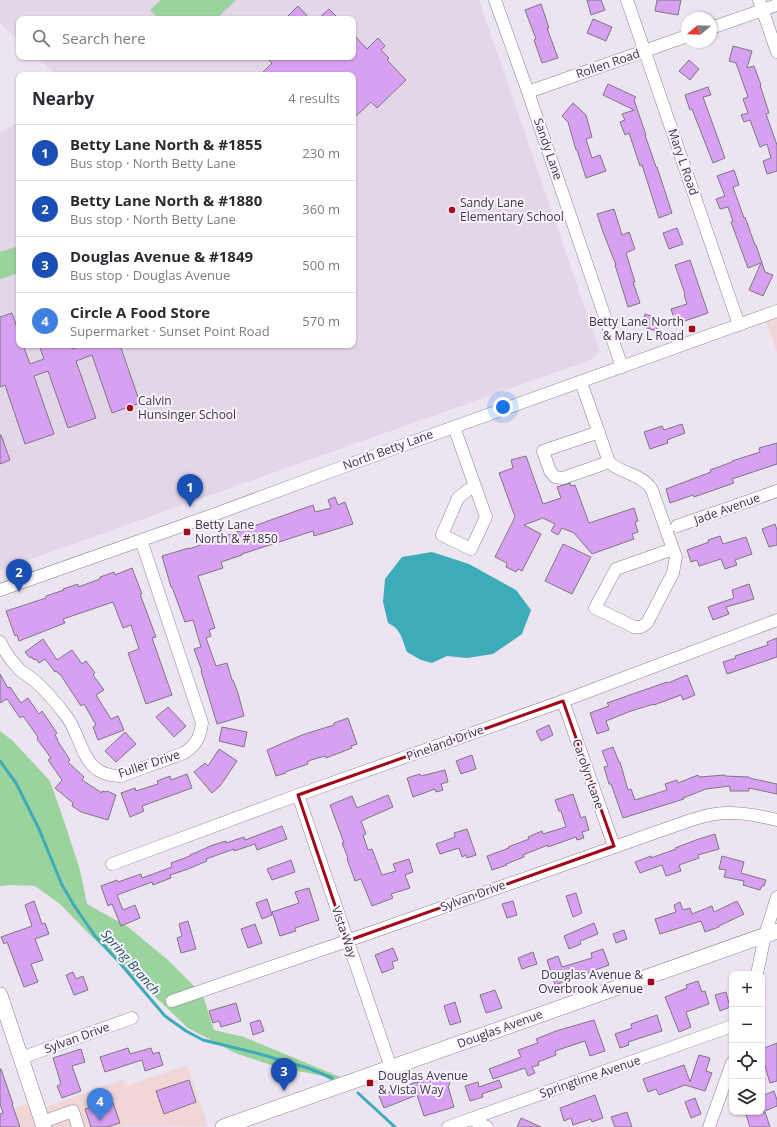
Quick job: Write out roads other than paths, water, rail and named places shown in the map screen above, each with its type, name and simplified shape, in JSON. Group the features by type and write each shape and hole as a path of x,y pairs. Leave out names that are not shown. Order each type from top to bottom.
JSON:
{"main road":[{"name":"Douglas Avenue","path":"223,1127 771,933"},
{"path":"0,995 43,1124"}],"street":[{"name":"Sandy Lane","path":"495,0 622,367"},
{"name":"Mary L Road","path":"627,0 739,325"},
{"path":"717,25 761,5 777,5"},
{"path":"761,5 777,52"},
{"name":"Rollen Road","path":"528,92 681,38"},
{"name":"North Betty Lane","path":"0,590 777,311"},
{"path":"581,382 609,462 614,467 644,481 649,485 652,490 676,557 673,573 647,623 641,627 634,627 595,608 616,569 673,549"},
{"path":"454,427 486,517 471,548 442,535 458,498 468,490 475,487"},
{"path":"598,432 543,451 550,471 554,477 563,478 609,462"},
{"name":"Jade Avenue","path":"677,526 777,491"},
{"name":"Fuller Drive","path":"0,642 19,669 54,700 69,719 87,758 94,767 102,773 111,776 121,776 184,754 197,742 201,732 202,723 141,540"},
{"name":"Pineland Drive","path":"112,864 298,795 563,701 777,620"},
{"name":"Carolyn Lane","path":"563,701 614,846"},
{"name":"Vista Way","path":"298,795 347,941 392,1068"},
{"name":"Sylvan Drive","path":"172,1001 691,820 715,814 737,813 763,816 777,820"},
{"path":"758,971 771,933 777,897"},
{"name":"Sylvan Drive","path":"21,1058 132,1018"},
{"name":"Springtime Avenue","path":"448,1127 729,1027"},
{"path":"709,1127 729,1071"},
{"path":"43,1124 73,1111 78,1127"},
{"path":"471,1119 487,1127"}],"water":[{"path":"432,552 469,564 516,590 531,610 522,634 493,654 467,658 447,656 432,663 421,660 407,652 398,631 388,623 383,602 385,579 402,557"}],"waterway":[{"name":"Spring Branch","path":"0,761 16,783 39,829 62,885 75,907 95,936 165,1016 186,1031 203,1040 308,1068 332,1078"},
{"name":"Spring Branch","path":"358,1093 395,1127"}],"place":[{"name":"Sandy Lane Elementary School","path":"452,210"},
{"name":"Betty Lane North & Mary L Road","path":"692,329"},
{"name":"Calvin Hunsinger School","path":"130,408"},
{"name":"Betty Lane North & #1855","path":"190,507"},
{"name":"Betty Lane North & #1850","path":"187,532"},
{"name":"Betty Lane North & #1880","path":"19,592"},
{"name":"Douglas Avenue & Overbrook Avenue","path":"651,982"},
{"name":"Douglas Avenue & Vista Way","path":"370,1083"},
{"name":"Douglas Avenue & #1849","path":"284,1091"},
{"name":"Circle A Food Store","path":"100,1121"}]}
